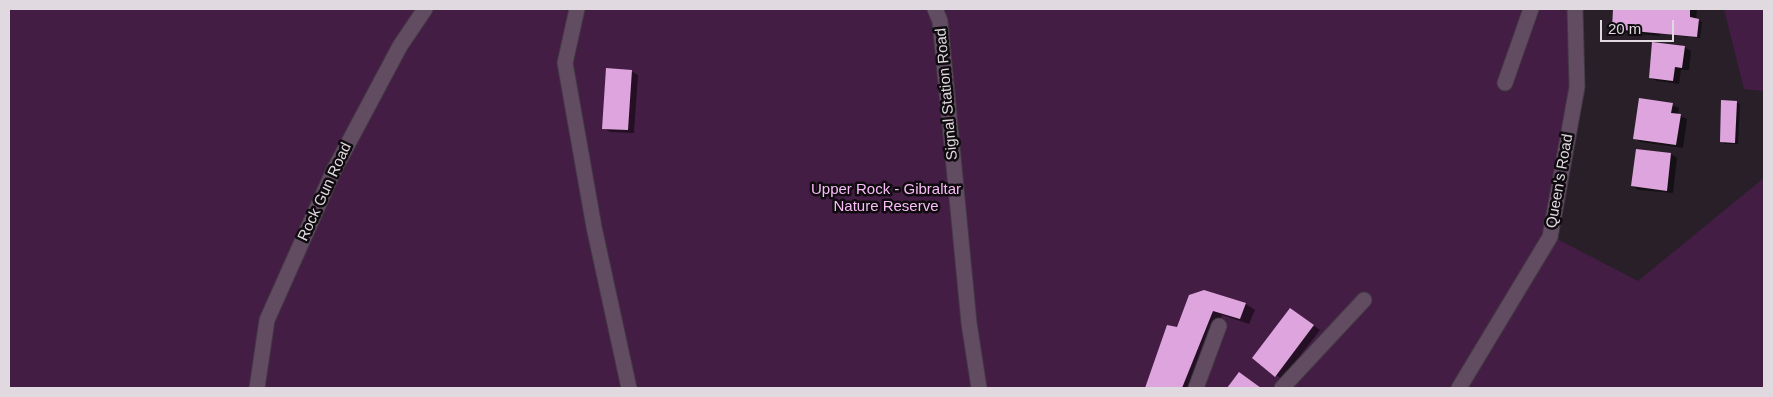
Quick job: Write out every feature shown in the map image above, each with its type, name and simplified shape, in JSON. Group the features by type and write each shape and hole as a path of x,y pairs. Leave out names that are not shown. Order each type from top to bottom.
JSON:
{"lane":[{"name":"Rock Gun Road","path":"257,388 267,320 334,170 400,46 425,9"},
{"path":"577,9 565,63 594,227 629,388"},
{"name":"Signal Station Road","path":"935,9 940,21 969,323 979,388"},
{"path":"1505,83 1531,9"},
{"name":"Queen's Road","path":"1459,388 1550,238 1577,87 1575,9"},
{"path":"1282,388 1364,300"},
{"path":"1196,388 1220,326"}],"green space":[{"name":"Upper Rock - Gibraltar Nature Reserve","path":"9,9 1582,9 1584,93 1557,239 1638,281 1764,178 1764,388 9,388"},
{"path":"1724,9 1764,9 1764,91 1744,89"}],"building":[{"path":"1613,9 1690,9 1690,17 1699,19 1697,37 1612,29"},
{"path":"1652,42 1685,46 1682,68 1675,67 1673,81 1649,78"},
{"path":"606,68 632,70 628,130 602,129"},
{"path":"1639,98 1673,103 1671,113 1681,114 1676,145 1633,139"},
{"path":"1721,100 1737,101 1735,143 1720,142"},
{"path":"1636,149 1671,153 1667,191 1631,186"},
{"path":"1204,290 1246,303 1240,319 1213,311 1182,388 1145,388 1167,325 1177,327 1189,295"},
{"path":"1290,308 1314,325 1275,377 1252,358"},
{"path":"1239,372 1261,388 1227,388"}]}
